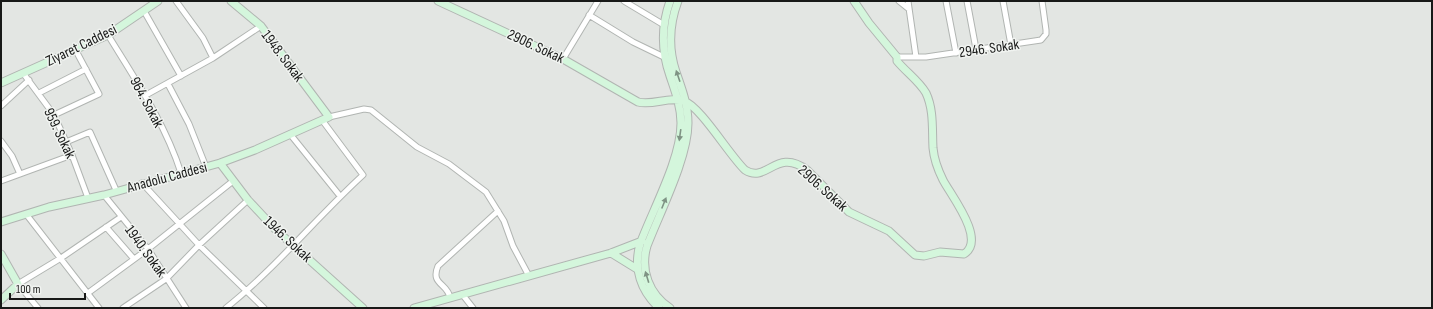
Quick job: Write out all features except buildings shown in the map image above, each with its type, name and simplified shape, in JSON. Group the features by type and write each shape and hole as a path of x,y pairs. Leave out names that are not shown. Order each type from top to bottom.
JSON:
{"street":[{"name":"Ziyaret Caddesi","path":"1,82 108,35 158,1"},
{"path":"176,1 203,38 213,58"},
{"name":"1948. Sokak","path":"231,1 261,26 325,119"},
{"name":"2906. Sokak","path":"438,1 563,59 638,102 686,101 706,121 733,157 747,172 752,174 760,174 782,162 798,164 807,170 849,212 889,231 915,255 924,256 940,252 964,254 970,245 968,224 947,187 936,163 931,109 926,93 901,66 897,57 873,28 854,1"},
{"path":"563,59 598,1"},
{"path":"624,1 664,25"},
{"path":"670,1 664,25 663,43 678,100 681,126 680,154"},
{"path":"659,308 642,286 638,269 638,255 680,154 688,126 686,101 676,71 670,42 671,24 678,1"},
{"path":"899,1 908,9"},
{"path":"908,1 916,57"},
{"path":"946,1 956,53"},
{"path":"967,1 976,49"},
{"path":"1003,1 1011,45"},
{"name":"2946. Sokak","path":"897,57 916,57 956,53 976,49 1036,42 1044,37 1046,30 1042,1"},
{"path":"144,11 181,76"},
{"path":"589,15 633,42 666,58"},
{"path":"146,96 213,58 261,26"},
{"name":"964. Sokak","path":"108,35 146,96 174,153 181,173"},
{"path":"54,115 99,94 75,49"},
{"path":"39,93 86,69"},
{"name":"959. Sokak","path":"23,73 54,115 72,155 88,198"},
{"path":"1,106 29,80"},
{"path":"168,84 189,124 206,167"},
{"path":"226,308 247,291 293,246 340,196 363,175 325,119 364,109 373,110 420,149 442,159 486,192 504,221 513,246 529,276"},
{"name":"Anadolu Caddesi","path":"1,222 26,214 104,195 116,190 220,163 325,119"},
{"path":"66,142 90,132 116,190"},
{"path":"290,134 340,196"},
{"path":"1,141 12,156 20,174"},
{"path":"1,181 72,155"},
{"name":"1946. Sokak","path":"220,163 248,200 293,246 363,308"},
{"path":"88,293 148,250 233,181"},
{"path":"142,183 199,245 264,308"},
{"name":"1940. Sokak","path":"104,195 148,250 186,308"},
{"path":"123,308 166,279 199,245 248,200"},
{"path":"450,298 449,292 436,278 438,266 498,211"},
{"path":"26,214 98,308"},
{"path":"1,300 18,284 61,258 121,216"},
{"path":"106,227 134,259"},
{"path":"414,308 611,253 645,240"},
{"path":"645,240 644,260 648,282 660,300 670,308"},
{"path":"611,253 638,269"},
{"path":"1,254 18,284 38,308"},
{"path":"462,294 473,308"}]}
